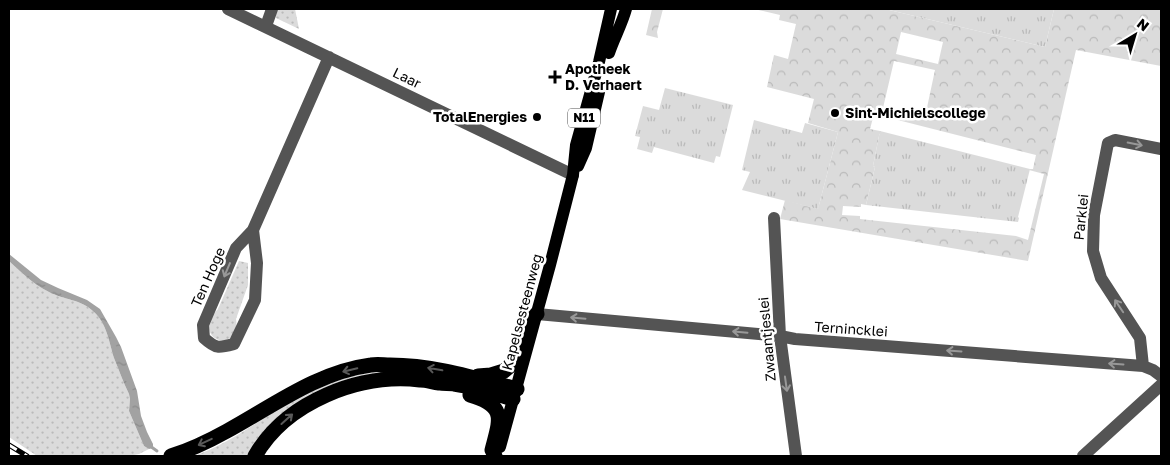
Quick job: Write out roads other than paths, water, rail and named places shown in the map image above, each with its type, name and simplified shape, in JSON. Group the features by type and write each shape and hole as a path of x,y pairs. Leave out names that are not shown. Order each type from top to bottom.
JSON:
{"highway":[{"path":"472,376 491,375 504,371 511,365 524,322 537,314"},
{"path":"171,456 184,452 226,432 308,385 345,370 372,365 424,367 472,376 515,394"},
{"path":"255,456 274,431 293,413 325,395 351,386 381,380 420,380 515,394"},
{"path":"441,384 451,390 476,397 494,408 498,415 499,424 492,450 496,456"}],"main road":[{"name":"Kapelsesteenweg","path":"574,175 576,145 611,9"},
{"name":"Kapelsesteenweg","path":"496,456 515,394 574,175 586,148 608,57 626,9"}],"street":[{"name":"Laar","path":"228,9 574,175"},
{"path":"266,26 272,9"},
{"name":"Ten Hoge","path":"253,230 257,263 255,300 234,344 221,348 213,346 204,338 203,325 236,248 253,230 329,58"},
{"name":"Parklei","path":"1143,366 1140,338 1101,278 1093,251 1094,215 1108,143 1115,140 1161,149"},
{"name":"Zwaantjeslei","path":"774,218 780,336 796,456"},
{"name":"Ternincklei","path":"537,314 780,336 795,339 1143,366 1161,376"},
{"path":"1083,456 1161,385"}],"water":[{"path":"9,254 41,280 87,300 100,309 121,347 137,391 141,416 153,448 149,449 144,446 129,411 129,394 102,322 94,312 84,305 55,295 38,286 9,261"}],"waterway":[{"path":"150,446 157,451"}],"railway":[{"path":"9,445 27,456"}],"place":[{"name":"Apotheek D. Verhaert","path":"555,77"},
{"name":"Sint-Michielscollege","path":"835,113"},
{"name":"TotalEnergies","path":"537,117"}]}
